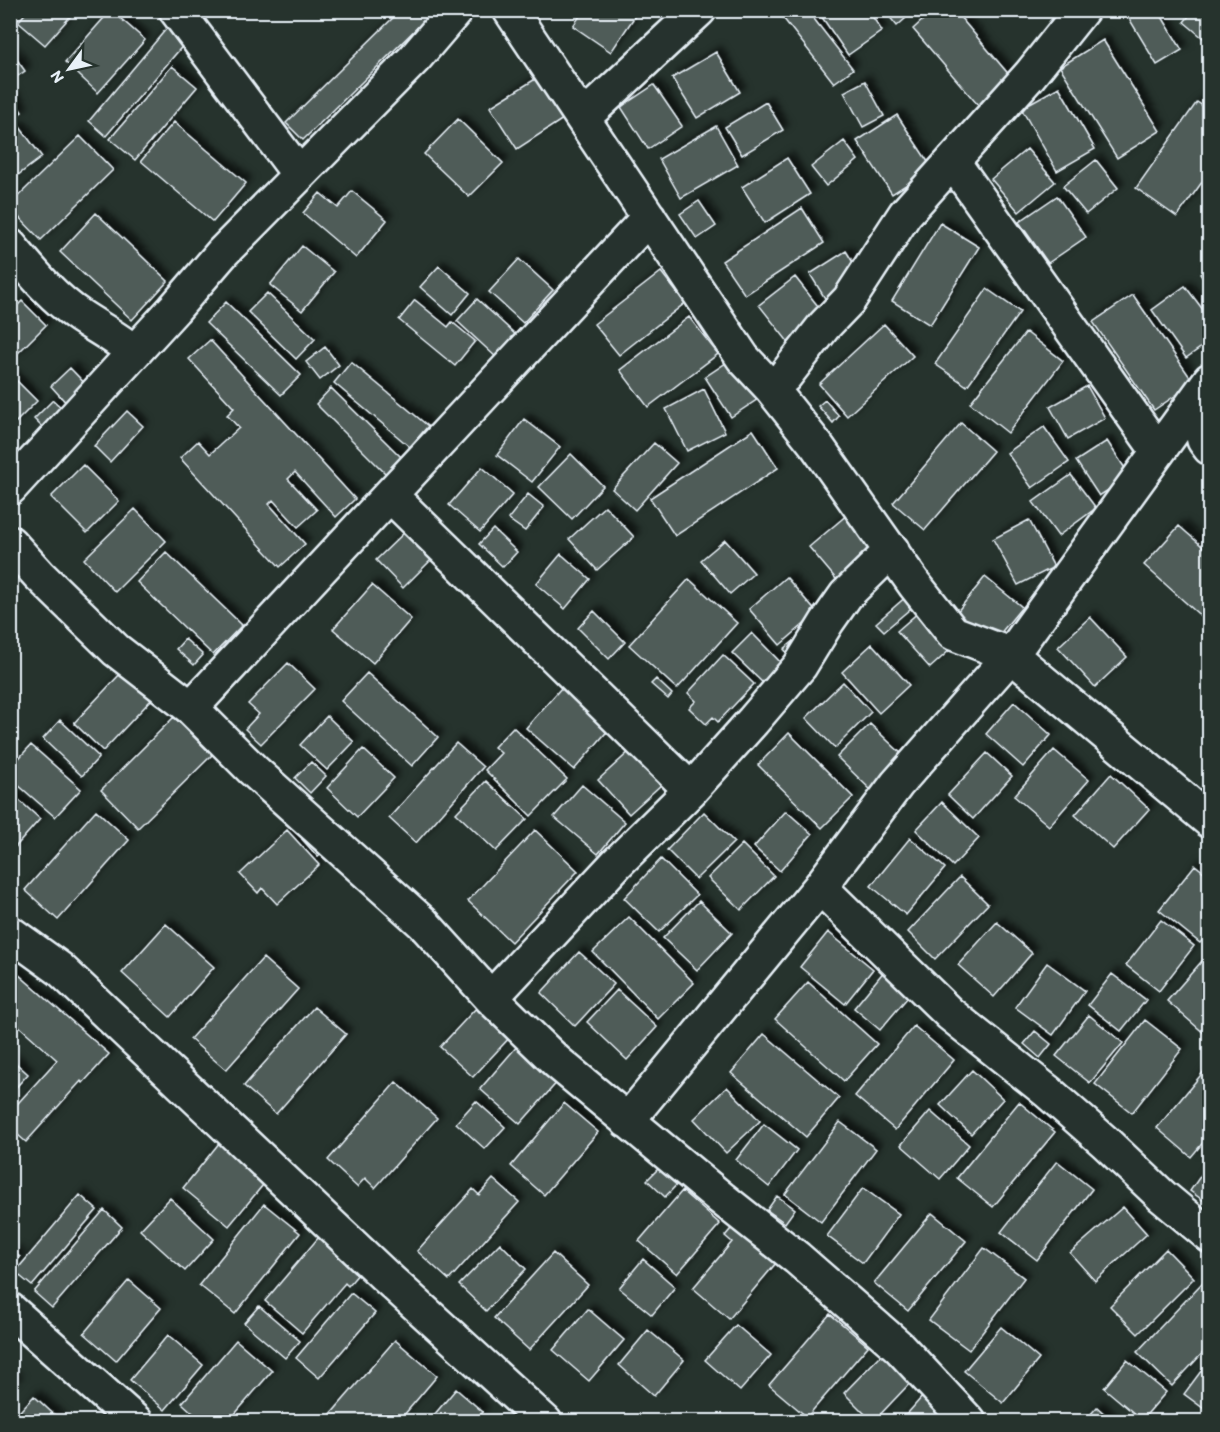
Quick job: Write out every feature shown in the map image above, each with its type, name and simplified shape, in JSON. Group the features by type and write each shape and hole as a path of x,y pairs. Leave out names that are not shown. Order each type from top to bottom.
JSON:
{"street":[{"path":"176,10 299,174"},
{"path":"10,488 223,252 415,58 456,10"},
{"path":"510,10 743,358 771,388 818,446 915,585 954,633 1011,655 1209,821"},
{"path":"583,118 699,10"},
{"path":"771,388 785,376 824,326 849,300 905,214 1030,75 1082,10"},
{"path":"953,162 1158,451"},
{"path":"191,708 649,217"},
{"path":"10,246 43,285 79,315 119,339 134,352"},
{"path":"627,1121 820,887 897,784 1011,655 1202,391"},
{"path":"1202,391 1204,440 1209,447"},
{"path":"390,495 691,790"},
{"path":"10,543 39,575 116,650 191,708 253,770 423,923 491,998 557,1062 797,1258 882,1332 969,1422"},
{"path":"491,998 617,863 691,790 800,666 846,596 892,550"},
{"path":"820,887 950,1014 1048,1092 1209,1236"},
{"path":"10,933 60,969 384,1275 545,1422"},
{"path":"10,1310 136,1422"}],"building":[{"path":"28,10 76,10 45,45 18,22"},
{"path":"111,10 145,40 98,93 65,62"},
{"path":"401,10 435,10 303,140 286,123"},
{"path":"584,10 639,10 611,52 573,26"},
{"path":"784,10 807,10 853,69 834,83 780,14"},
{"path":"817,10 868,10 882,31 848,55"},
{"path":"884,10 915,10 897,26"},
{"path":"934,10 954,10 1011,77 978,105 913,29"},
{"path":"1124,10 1158,10 1182,50 1157,65"},
{"path":"1194,10 1210,10 1210,44 1184,22"},
{"path":"167,28 185,43 106,136 89,121"},
{"path":"1103,40 1160,131 1117,158 1060,67"},
{"path":"10,50 25,71 10,81"},
{"path":"716,52 740,92 697,118 672,78"},
{"path":"172,66 197,87 135,160 110,139"},
{"path":"537,78 563,119 517,149 490,107"},
{"path":"865,81 884,116 863,127 844,92"},
{"path":"654,85 682,126 648,149 621,107"},
{"path":"1059,87 1095,149 1057,171 1021,108"},
{"path":"10,95 22,112 10,120"},
{"path":"766,102 783,130 742,155 725,127"},
{"path":"1197,102 1210,111 1210,171 1177,217 1136,188"},
{"path":"897,115 932,168 892,194 857,141"},
{"path":"458,119 503,163 469,197 424,154"},
{"path":"174,122 246,183 213,222 141,161"},
{"path":"19,126 42,157 10,181 10,132"},
{"path":"716,126 738,165 681,198 659,159"},
{"path":"80,136 113,170 41,240 10,208 10,204"},
{"path":"844,141 858,160 826,186 811,167"},
{"path":"1027,149 1055,182 1019,212 991,179"},
{"path":"787,158 810,194 765,223 742,187"},
{"path":"1096,160 1118,188 1086,214 1063,186"},
{"path":"352,191 387,220 356,258 303,213 320,193 338,208"},
{"path":"1057,196 1086,237 1048,263 1019,222"},
{"path":"699,201 716,226 697,239 680,214"},
{"path":"802,208 824,243 745,295 722,261"},
{"path":"96,213 168,281 132,320 60,252"},
{"path":"940,223 979,247 930,325 892,301"},
{"path":"302,246 334,272 302,311 270,285"},
{"path":"846,251 862,277 826,300 810,274"},
{"path":"519,259 553,290 523,323 489,292"},
{"path":"439,266 470,293 452,315 420,287"},
{"path":"1210,268 1210,288 1200,274"},
{"path":"661,272 685,303 619,355 594,324"},
{"path":"795,277 825,315 789,343 759,305"},
{"path":"1185,286 1210,319 1210,341 1186,358 1152,310"},
{"path":"987,289 1020,312 967,386 935,364"},
{"path":"267,293 315,339 296,359 248,312"},
{"path":"1133,295 1194,383 1154,410 1093,322"},
{"path":"477,299 517,336 497,358 457,321"},
{"path":"415,300 448,327 452,322 475,341 455,366 399,320"},
{"path":"22,301 46,325 12,359 10,357 10,313"},
{"path":"226,302 301,375 281,395 206,323"},
{"path":"689,317 718,354 648,407 620,370"},
{"path":"884,324 913,356 847,416 819,384"},
{"path":"1026,332 1063,361 1008,433 970,403"},
{"path":"210,340 355,499 336,517 295,472 288,479 317,510 298,527 273,500 269,504 305,544 280,567 180,458 198,441 210,454 239,428 227,415 234,408 189,359"},
{"path":"325,347 339,365 320,380 306,362"},
{"path":"732,359 758,399 731,417 705,377"},
{"path":"351,362 428,426 410,447 334,383"},
{"path":"70,368 90,389 70,407 51,386"},
{"path":"10,374 37,401 10,428"},
{"path":"1087,386 1105,418 1068,439 1050,407"},
{"path":"331,388 402,458 386,474 316,404"},
{"path":"704,389 725,432 687,451 666,409"},
{"path":"53,400 67,413 48,433 34,419"},
{"path":"825,400 839,416 833,423 818,406"},
{"path":"127,411 143,426 110,462 94,446"},
{"path":"524,419 560,447 532,482 497,455"},
{"path":"961,423 993,451 925,530 893,503"},
{"path":"1044,427 1069,462 1032,488 1007,453"},
{"path":"753,430 778,468 675,536 650,498"},
{"path":"1107,441 1130,476 1099,496 1076,461"},
{"path":"654,443 677,463 635,510 612,489"},
{"path":"571,454 603,486 572,519 539,487"},
{"path":"83,465 119,501 87,533 51,497"},
{"path":"482,467 513,494 480,532 449,505"},
{"path":"1071,475 1096,508 1058,536 1033,502"},
{"path":"528,494 544,507 525,531 508,519"},
{"path":"605,506 634,537 597,570 569,539"},
{"path":"135,509 166,541 115,592 84,559"},
{"path":"848,514 883,556 841,585 809,547"},
{"path":"1029,520 1054,567 1018,585 993,539"},
{"path":"1179,526 1210,553 1210,615 1205,620 1144,565"},
{"path":"493,529 517,552 503,567 479,544"},
{"path":"406,531 433,558 403,588 376,560"},
{"path":"725,540 754,573 730,594 701,560"},
{"path":"166,552 242,625 213,655 137,582"},
{"path":"561,554 590,579 565,609 536,584"},
{"path":"786,577 817,613 780,645 749,609"},
{"path":"985,577 1022,607 994,641 957,612"},
{"path":"689,579 737,623 677,689 629,645"},
{"path":"372,585 411,619 373,663 333,629"},
{"path":"908,595 916,604 884,631 876,623"},
{"path":"594,611 625,642 609,659 578,628"},
{"path":"920,611 953,647 930,668 897,631"},
{"path":"1090,617 1127,657 1095,687 1058,647"},
{"path":"752,633 784,666 765,685 732,653"},
{"path":"800,636 793,660 784,649"},
{"path":"185,639 203,655 194,665 176,649"},
{"path":"872,644 909,685 879,713 842,672"},
{"path":"723,655 754,684 718,722 713,717 706,724 689,708 696,701 688,693"},
{"path":"288,663 315,689 261,744 245,729 259,714 248,704"},
{"path":"122,672 151,700 103,751 74,723"},
{"path":"367,673 438,737 412,766 341,701"},
{"path":"656,679 672,694 668,699 651,684"},
{"path":"843,682 871,712 835,748 806,718"},
{"path":"562,687 610,728 574,770 526,728"},
{"path":"1014,702 1051,735 1023,767 986,734"},
{"path":"327,716 354,742 327,770 300,745"},
{"path":"174,717 212,755 138,828 101,790"},
{"path":"60,720 99,757 82,776 43,739"},
{"path":"870,724 908,760 875,794 837,757"},
{"path":"513,727 567,779 531,816 485,770 501,753 494,747"},
{"path":"789,733 853,797 822,828 758,765"},
{"path":"456,743 483,767 416,843 389,818"},
{"path":"31,745 81,789 55,817 10,778 10,768"},
{"path":"363,749 394,778 357,817 327,788"},
{"path":"631,750 662,784 629,814 598,780"},
{"path":"1054,750 1089,780 1049,826 1014,796"},
{"path":"987,753 1012,776 973,819 948,795"},
{"path":"311,762 326,776 310,793 295,778"},
{"path":"1111,774 1149,809 1113,849 1075,815"},
{"path":"486,781 527,819 496,851 456,813"},
{"path":"582,785 625,822 598,854 554,817"},
{"path":"10,792 40,819 10,853"},
{"path":"942,802 979,838 953,866 916,830"},
{"path":"96,810 129,840 58,920 25,890"},
{"path":"786,811 812,834 780,871 754,847"},
{"path":"704,812 734,842 696,879 667,850"},
{"path":"314,829 330,847 318,857 302,839"},
{"path":"287,830 319,865 277,904 262,888 258,893 240,874"},
{"path":"535,830 578,871 511,942 468,901"},
{"path":"910,838 945,868 906,915 871,886"},
{"path":"742,844 774,876 741,910 708,878"},
{"path":"661,859 697,895 659,932 624,898"},
{"path":"1195,865 1210,877 1210,932 1200,943 1159,910"},
{"path":"960,877 988,904 935,959 908,932"},
{"path":"699,901 732,933 697,970 663,938"},
{"path":"629,917 694,983 658,1019 593,952"},
{"path":"1161,920 1194,946 1159,991 1126,965"},
{"path":"997,922 1032,953 994,997 958,965"},
{"path":"166,924 214,967 170,1017 122,973"},
{"path":"828,932 873,969 845,1004 800,967"},
{"path":"579,952 614,984 575,1026 541,993"},
{"path":"263,958 298,989 226,1070 190,1039"},
{"path":"1202,961 1210,968 1210,1031 1206,1035 1167,1001"},
{"path":"1047,963 1085,991 1053,1035 1015,1007"},
{"path":"10,967 109,1054 83,1083 81,1081 26,1142 10,1128 10,1112 57,1060 10,1018"},
{"path":"885,970 912,992 880,1030 854,1008"},
{"path":"1112,974 1146,1000 1121,1031 1088,1005"},
{"path":"808,982 877,1044 844,1081 775,1019"},
{"path":"617,990 657,1027 627,1060 587,1022"},
{"path":"478,1006 511,1036 473,1077 440,1047"},
{"path":"314,1007 346,1034 276,1114 244,1086"},
{"path":"1089,1015 1123,1043 1090,1083 1056,1056"},
{"path":"1145,1020 1182,1049 1132,1113 1095,1084"},
{"path":"914,1026 954,1060 895,1130 855,1096"},
{"path":"1035,1031 1051,1044 1040,1058 1024,1044"},
{"path":"764,1034 839,1098 806,1137 731,1073"},
{"path":"519,1044 559,1080 520,1124 480,1089"},
{"path":"10,1058 28,1074 10,1094"},
{"path":"1210,1064 1210,1134 1191,1157 1157,1128"},
{"path":"972,1070 1003,1099 971,1134 940,1105"},
{"path":"396,1082 437,1118 375,1188 365,1178 357,1187 328,1160"},
{"path":"727,1087 760,1121 726,1153 694,1119"},
{"path":"476,1101 505,1127 485,1149 456,1123"},
{"path":"1019,1102 1055,1132 993,1207 957,1178"},
{"path":"564,1103 598,1132 544,1195 511,1166"},
{"path":"930,1111 969,1145 940,1179 901,1145"},
{"path":"840,1122 876,1149 821,1222 785,1194"},
{"path":"764,1124 797,1150 769,1187 736,1160"},
{"path":"220,1142 267,1180 229,1226 183,1188"},
{"path":"666,1161 683,1178 665,1197 647,1180"},
{"path":"1057,1161 1092,1189 1037,1260 1001,1232"},
{"path":"1210,1162 1210,1205 1190,1191"},
{"path":"493,1179 519,1202 449,1280 417,1251 473,1189 479,1195"},
{"path":"863,1188 899,1214 863,1263 827,1236"},
{"path":"682,1191 720,1224 677,1274 639,1241"},
{"path":"80,1195 97,1210 32,1286 15,1272"},
{"path":"777,1196 795,1209 785,1223 767,1210"},
{"path":"170,1198 214,1239 185,1271 140,1230"},
{"path":"264,1204 300,1233 235,1314 199,1285"},
{"path":"1123,1207 1147,1234 1095,1281 1070,1253"},
{"path":"104,1210 122,1227 52,1308 34,1292"},
{"path":"932,1213 966,1241 908,1311 874,1283"},
{"path":"736,1223 741,1234 776,1263 729,1319 693,1288 732,1242 725,1236"},
{"path":"324,1231 365,1266 348,1286 345,1283 302,1333 265,1301"},
{"path":"500,1243 526,1269 486,1311 459,1285"},
{"path":"984,1248 1024,1278 969,1350 929,1320"},
{"path":"1166,1249 1194,1278 1138,1334 1110,1306"},
{"path":"12,1252 20,1257 10,1271 10,1254"},
{"path":"553,1253 588,1285 529,1350 494,1318"},
{"path":"643,1259 675,1287 652,1315 619,1288"},
{"path":"129,1280 161,1308 116,1361 84,1333"},
{"path":"1203,1282 1210,1289 1210,1345 1172,1386 1137,1352"},
{"path":"351,1293 375,1313 319,1378 296,1358"},
{"path":"259,1306 300,1341 285,1358 244,1323"},
{"path":"588,1309 624,1340 589,1381 553,1350"},
{"path":"830,1314 868,1346 807,1417 769,1385"},
{"path":"736,1325 771,1355 740,1391 705,1360"},
{"path":"1001,1327 1039,1359 1003,1403 964,1371"},
{"path":"648,1330 684,1360 654,1396 619,1365"},
{"path":"168,1335 203,1365 165,1410 130,1380"},
{"path":"236,1340 272,1371 228,1422 203,1422 182,1403"},
{"path":"395,1340 437,1376 398,1422 338,1422 330,1415"},
{"path":"882,1354 911,1382 873,1422 844,1393"},
{"path":"1210,1359 1210,1408 1207,1411 1184,1394"},
{"path":"1127,1360 1166,1392 1142,1420 1104,1388"},
{"path":"10,1376 17,1382 10,1388"},
{"path":"456,1389 483,1412 474,1422 428,1422"},
{"path":"34,1396 62,1422 10,1422"},
{"path":"922,1397 950,1422 900,1422"},
{"path":"1097,1407 1113,1422 1084,1422"}]}
